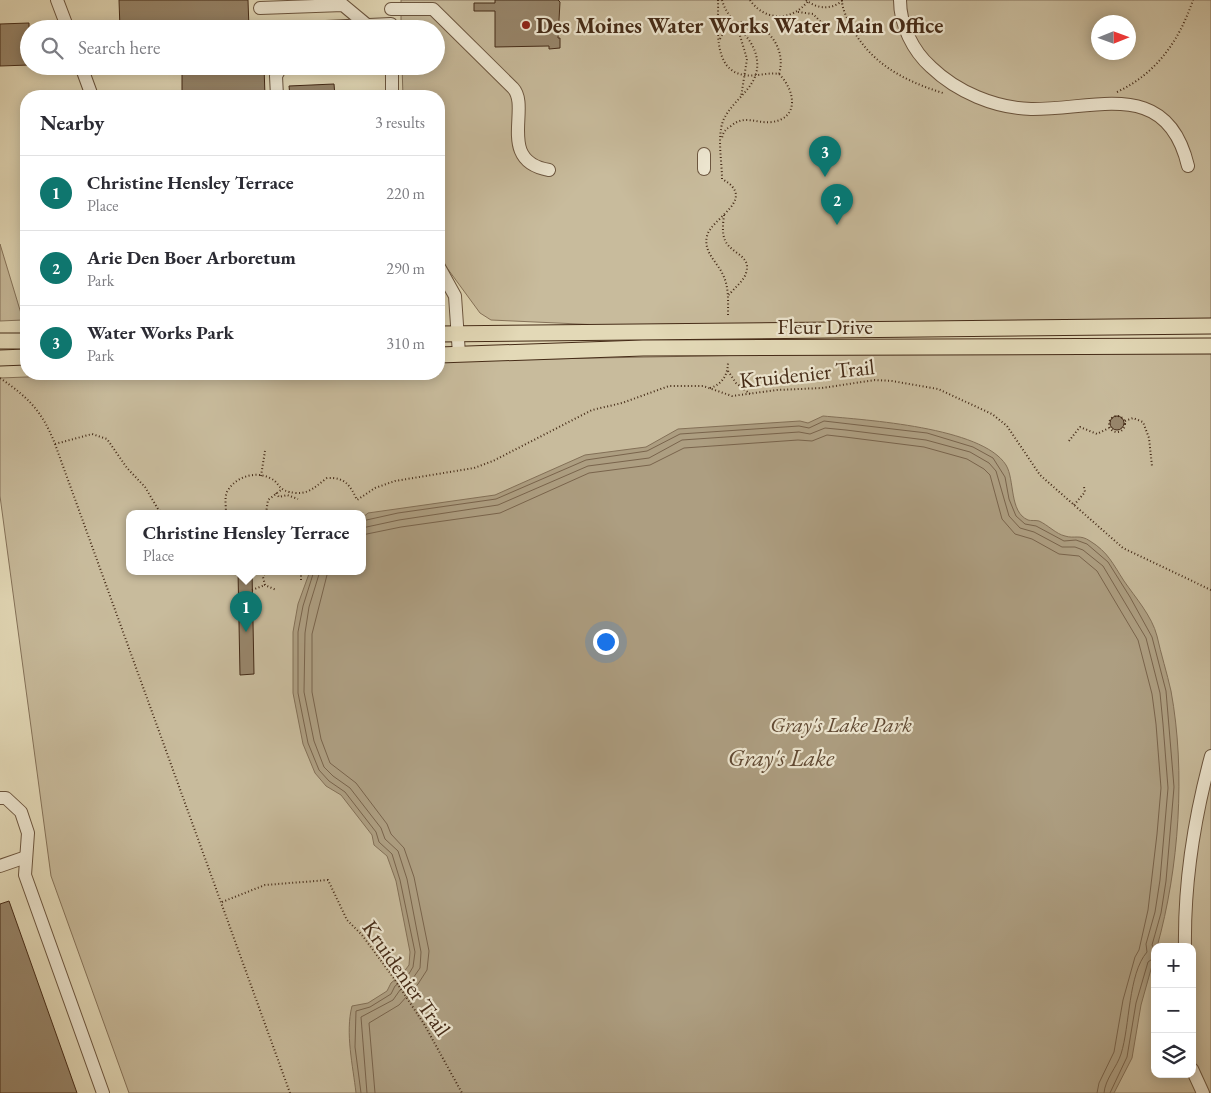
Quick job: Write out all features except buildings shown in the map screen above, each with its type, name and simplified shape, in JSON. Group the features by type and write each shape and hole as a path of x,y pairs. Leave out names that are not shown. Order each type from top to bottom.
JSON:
{"main road":[{"name":"Fleur Drive","path":"445,334 1211,326"},
{"path":"0,341 20,341"},
{"name":"Fleur Drive","path":"445,355 643,348 1211,346"},
{"path":"0,358 20,357"}],"street":[{"path":"57,0 65,20"},
{"path":"900,0 904,22 921,58 952,84 979,98 1010,107 1056,108 1120,102 1135,105 1148,110 1166,122 1178,136 1188,166"},
{"path":"391,20 391,4 438,4 516,92 519,109 518,143 532,163 550,170"},
{"path":"260,8 343,5 361,20"},
{"path":"84,75 90,90"},
{"path":"277,75 277,90"},
{"path":"392,75 392,90"},
{"path":"704,154 704,169"},
{"path":"445,278 455,296 459,354"},
{"path":"1185,943 1184,908 1187,873 1203,786 1211,756"},
{"path":"0,798 6,798 20,812 28,833 25,875 103,1093"},
{"path":"0,866 26,857"},
{"path":"1196,1078 1203,1093"}],"path":[{"path":"718,0 719,50 728,66 736,73 746,76 768,73 779,74"},
{"path":"722,0 732,21 754,48 757,56 756,75 749,89 729,110 724,120 721,143 722,179 730,186 735,196 733,206 710,228 707,246 725,278 728,315"},
{"path":"750,0 756,8 770,15 786,16 796,12 808,12 823,24"},
{"path":"796,12 807,1 824,8 836,5 842,0 846,17 857,38 877,61 905,78 946,94"},
{"path":"1111,95 1139,80 1167,52 1178,36 1192,0"},
{"path":"719,41 732,21 736,19"},
{"path":"721,143 723,133 736,122 752,118 773,122 790,110 792,91 779,74 781,54 765,25"},
{"path":"737,27 745,49 746,76 741,98"},
{"path":"724,215 723,227 726,240 744,258 747,268 744,276 728,297"},
{"path":"710,388 722,381 728,371 728,362"},
{"path":"728,371 736,383 750,394"},
{"path":"0,378 25,396 39,410 55,444 290,1093"},
{"name":"Kruidenier Trail","path":"282,490 311,491 327,478 334,478 348,483 357,500 376,488 395,481 474,468 493,461 592,410 622,403 656,390 676,385 710,388 732,396 777,390 822,388 875,380 913,384 938,389 975,405 1007,426 1040,475 1105,530 1123,548 1211,590"},
{"path":"1109,428 1109,420 1114,415 1120,416 1125,421"},
{"path":"1125,421 1134,418 1143,422 1149,438 1152,466"},
{"path":"1109,428 1120,432 1124,427 1125,421"},
{"path":"1069,441 1080,427 1097,434 1109,428"},
{"path":"55,444 92,434 107,440 127,468 145,487 159,510"},
{"path":"261,476 265,452"},
{"path":"226,510 226,496 232,486 242,477 261,476 272,478 282,490 268,500 266,510"},
{"path":"1074,505 1085,492 1084,487"},
{"path":"276,493 278,497 287,494 298,500"},
{"path":"264,575 266,585 276,590"},
{"path":"300,580 301,575"},
{"path":"252,590 266,585"},
{"name":"Kruidenier Trail","path":"221,902 265,884 328,880 347,920 379,957 424,1024 462,1093"}],"green space":[{"path":"401,0 1211,0 1211,319 601,325 491,320 480,313 445,265 445,90 403,90 402,75 445,75 445,20 401,20"},
{"path":"0,244 20,310 20,320 0,321"},
{"name":"Gray's Lake","path":"1211,353 1211,1093 129,1093 51,876 0,496 0,378 20,377 20,380 445,380 445,361 756,355"}],"water":[{"name":"Gray's Lake","path":"823,416 893,423 949,434 973,442 993,452 1006,465 1009,471 1015,503 1022,516 1028,520 1039,521 1062,535 1080,537 1096,545 1110,559 1143,607 1155,629 1171,691 1176,722 1179,787 1178,820 1171,885 1165,917 1158,943 1151,943 1151,969 1141,1005 1132,1058 1114,1093 356,1093 349,1038 352,1006 368,1003 387,991 391,983 409,965 410,952 396,881 387,856 374,845 372,835 341,795 326,786 315,773 303,744 293,693 293,632 298,604 309,575 366,575 366,515 368,513 495,495 585,455 646,447 678,429 800,421 808,423"}],"place":[{"name":"Des Moines Water Works Water Main Office","path":"526,25"},
{"name":"Water Works Park","path":"825,177"},
{"name":"Arie Den Boer Arboretum","path":"837,225"},
{"name":"Christine Hensley Terrace","path":"246,632"}],"park label":[{"name":"Gray's Lake Park","path":"841,724"}]}
